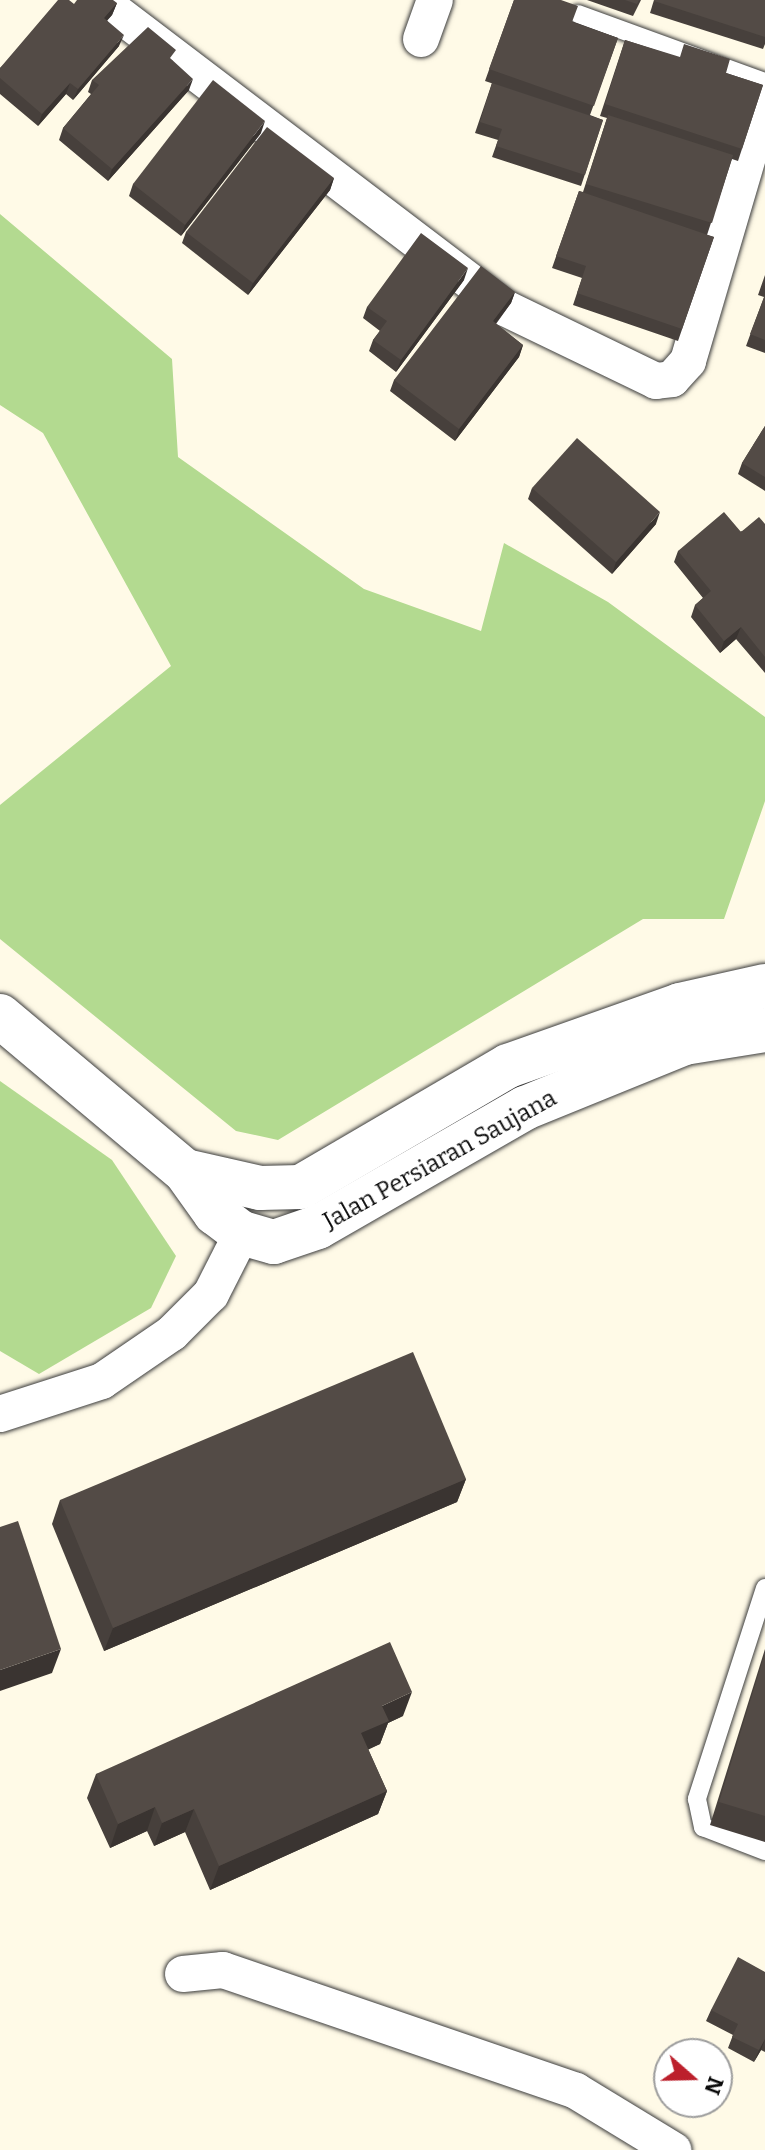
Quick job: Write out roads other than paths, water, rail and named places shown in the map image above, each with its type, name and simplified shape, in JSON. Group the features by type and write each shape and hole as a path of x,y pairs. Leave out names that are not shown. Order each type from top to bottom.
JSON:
{"street":[{"path":"100,0 505,308 656,381 672,379 688,361 765,100"},
{"path":"421,39 435,0"},
{"name":"Jalan Persiaran Saujana","path":"185,1171 260,1188 301,1187 508,1066 680,1005 765,986"},
{"name":"Jalan Persiaran Saujana","path":"0,1016 185,1171 215,1213 242,1233 294,1239 525,1108 684,1043 765,1030"},
{"path":"0,1414 102,1381 172,1333 211,1294 242,1233"},
{"path":"183,1974 223,1970 576,2091 673,2150"}],"lane":[{"path":"578,14 765,82"},
{"path":"765,1588 697,1799 703,1827 765,1851"}]}
